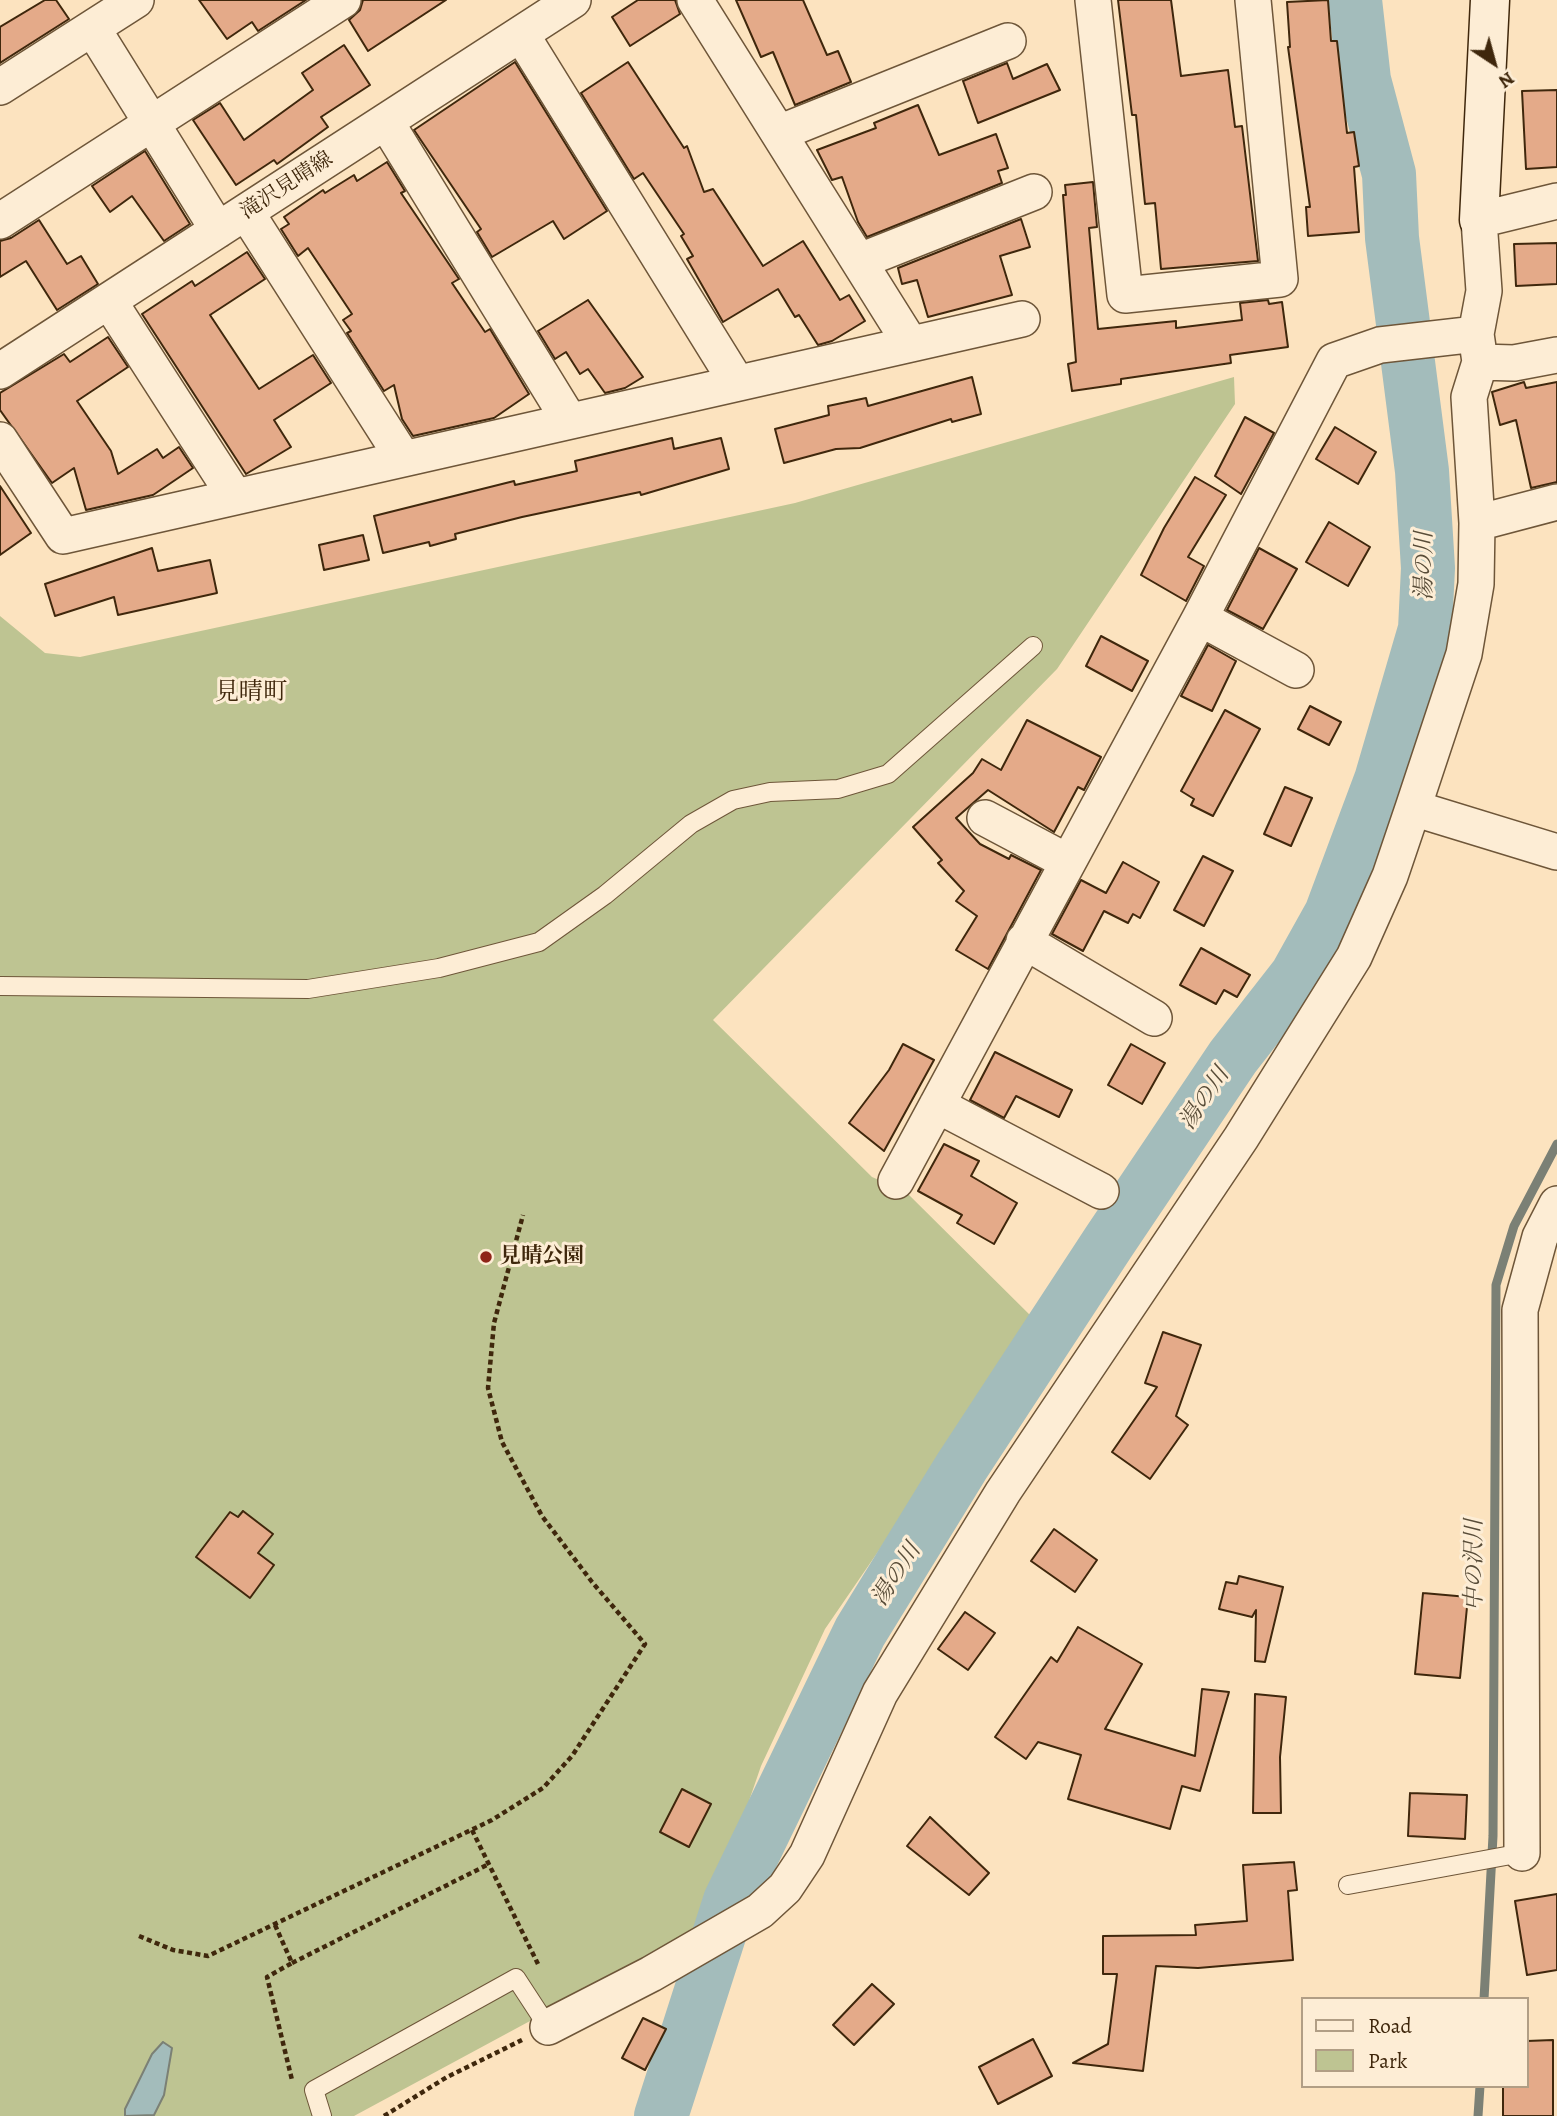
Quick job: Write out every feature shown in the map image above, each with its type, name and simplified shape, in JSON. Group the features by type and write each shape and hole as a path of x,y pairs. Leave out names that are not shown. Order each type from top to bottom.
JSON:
{"street":[{"path":"0,87 136,0"},
{"path":"0,221 343,0"},
{"path":"695,0 910,343"},
{"path":"1093,0 1125,295 1280,279 1253,0"},
{"path":"548,2027 651,1974 760,1911 785,1888 807,1856 880,1693 1003,1492 1241,1138 1354,957 1390,876 1464,654 1476,584 1476,523 1469,397 1484,291 1479,220 1490,0"},
{"path":"541,13 737,383"},
{"name":"滝沢見晴線","path":"0,371 386,122 541,13"},
{"path":"93,29 152,124 232,221 404,458"},
{"path":"779,133 1008,41"},
{"path":"386,122 569,420"},
{"path":"860,261 1034,192"},
{"path":"1479,220 1557,201"},
{"path":"110,301 234,495"},
{"path":"0,440 62,536 1022,319"},
{"path":"896,1181 1200,618 1334,361 1380,345 1424,339 1478,348 1514,363 1557,355"},
{"path":"1476,523 1557,502"},
{"path":"1200,618 1296,670"},
{"path":"1413,808 1557,852"},
{"path":"985,818 1068,862"},
{"path":"1024,941 1154,1018"},
{"path":"937,1105 1101,1191"},
{"path":"1512,1855 1520,1310 1540,1237 1557,1204"}],"lane":[{"path":"0,986 309,989 439,968 539,942 606,895 691,824 733,800 770,792 838,789 888,774 1033,646"},
{"path":"1348,1885 1512,1855"},
{"path":"322,2116 314,2090 516,1978 548,2027"}],"path":[{"path":"139,1936 173,1950 208,1956 472,1830 543,1788 572,1756 645,1644 592,1582 542,1516 502,1442 488,1388 493,1336 523,1215"},
{"path":"472,1830 541,1971"},
{"path":"295,2091 267,1977 489,1864"},
{"path":"275,1925 292,1963"},
{"path":"384,2116 447,2077 548,2027"}],"green space":[{"name":"見晴公園","path":"1234,377 1235,404 1057,669 713,1020 872,1177 906,1192 1036,1321 825,1629 761,1766 706,1926 354,2116 0,2116 0,616 45,653 80,657 795,503"}],"water":[{"path":"163,2042 172,2048 164,2095 154,2115 125,2116 125,2109 152,2054"}],"building":[{"path":"45,0 56,0 69,19 0,63 0,27"},
{"path":"199,0 306,0 258,31 252,22 227,39"},
{"path":"363,0 446,0 368,51 349,20 360,10"},
{"path":"638,0 675,0 680,14 630,46 612,17"},
{"path":"736,0 803,0 827,55 838,51 851,82 795,105 773,52 761,57"},
{"path":"1118,0 1171,0 1181,76 1228,70 1235,127 1242,126 1258,261 1161,269 1155,203 1145,204 1136,115 1132,115"},
{"path":"1328,0 1331,41 1337,41 1347,133 1354,132 1359,166 1354,167 1359,232 1308,236 1306,207 1310,207 1288,47 1287,2"},
{"path":"344,45 370,85 321,117 328,127 277,164 274,160 236,185 193,120 220,103 244,140 313,90 302,73"},
{"path":"515,62 607,211 564,239 553,221 492,257 477,232 481,229 414,130"},
{"path":"628,62 684,148 687,146 704,192 713,189 763,266 803,241 840,300 849,295 865,321 832,341 818,345 799,315 795,317 778,289 723,322 687,259 693,256 681,236 684,234 643,173 634,179 581,93"},
{"path":"1007,63 1013,79 1047,64 1060,90 978,123 963,81"},
{"path":"1557,90 1557,167 1526,169 1522,91"},
{"path":"918,105 939,155 996,134 1008,168 998,171 1002,183 867,237 858,222 842,177 832,180 817,150 876,128 874,123"},
{"path":"145,151 190,224 164,241 132,196 110,212 92,186"},
{"path":"387,162 405,191 401,193 459,279 452,283 485,332 490,329 529,394 494,418 413,436 402,419 394,385 384,391 347,333 351,331 343,320 352,314 308,248 298,256 281,229 289,224 284,217 323,190 325,193 354,175 357,181"},
{"path":"1093,182 1097,227 1089,228 1098,329 1176,321 1176,328 1242,320 1240,303 1268,300 1269,304 1282,302 1288,347 1230,355 1231,363 1121,379 1121,384 1072,391 1068,364 1076,362 1063,195 1066,195 1065,185"},
{"path":"1021,219 1030,247 1000,256 1012,295 928,317 917,280 902,284 898,268"},
{"path":"39,220 67,264 81,256 98,284 57,310 26,261 0,277 0,241 11,238"},
{"path":"1557,243 1557,284 1516,286 1514,244"},
{"path":"247,252 265,279 210,315 259,389 313,355 331,383 274,420 291,447 246,474 142,314 192,281 195,286"},
{"path":"588,300 643,377 625,388 605,393 588,369 580,374 566,352 555,359 538,331"},
{"path":"108,337 128,367 77,401 111,451 118,474 157,449 163,458 179,447 193,468 153,495 86,510 74,468 52,483 0,410 0,393 64,354 70,362"},
{"path":"972,377 981,414 952,422 951,419 860,448 836,449 784,463 775,429 829,415 828,406 866,398 868,406"},
{"path":"1524,382 1526,388 1557,382 1557,482 1531,488 1516,420 1500,425 1492,392"},
{"path":"1245,417 1274,433 1241,494 1215,476"},
{"path":"1335,427 1376,452 1358,484 1316,459"},
{"path":"672,438 674,449 721,438 729,469 641,495 640,492 522,517 455,534 456,539 430,546 429,542 383,553 374,516 514,481 515,485 577,471 575,461"},
{"path":"1195,477 1226,495 1188,557 1204,566 1186,601 1141,575 1164,528"},
{"path":"0,486 31,533 0,555"},
{"path":"1329,522 1370,547 1348,586 1306,562"},
{"path":"363,535 369,560 324,570 319,545"},
{"path":"152,548 158,571 210,560 217,593 118,615 114,597 55,616 45,584"},
{"path":"1259,548 1297,569 1263,629 1227,610"},
{"path":"1101,636 1148,661 1132,691 1086,666"},
{"path":"1208,645 1236,661 1212,711 1181,696"},
{"path":"1310,706 1341,722 1329,745 1298,729"},
{"path":"1225,710 1260,729 1213,816 1191,805 1194,799 1181,791"},
{"path":"1027,720 1101,757 1084,790 1078,787 1054,832 988,790 956,818 980,844 1009,859 1011,855 1041,870 988,969 956,950 977,916 956,901 964,891 938,863 942,860 913,827 973,773 982,759 1001,770"},
{"path":"1285,787 1312,798 1291,846 1264,834"},
{"path":"1203,856 1233,871 1204,926 1174,910"},
{"path":"1123,862 1159,882 1140,918 1133,914 1128,923 1104,911 1083,951 1052,934 1081,880 1106,893"},
{"path":"1201,948 1250,975 1237,997 1224,990 1216,1004 1180,985"},
{"path":"903,1044 934,1060 884,1151 849,1123 889,1070"},
{"path":"1131,1044 1165,1063 1142,1104 1108,1085"},
{"path":"995,1052 1072,1090 1059,1117 1016,1096 1004,1118 970,1100"},
{"path":"944,1144 979,1161 971,1176 1017,1203 994,1244 957,1223 962,1215 918,1191"},
{"path":"1163,1332 1201,1345 1176,1416 1188,1425 1150,1479 1112,1452 1157,1387 1145,1383"},
{"path":"243,1511 273,1534 258,1553 274,1565 250,1598 196,1557 230,1512 238,1517"},
{"path":"1054,1529 1097,1560 1075,1592 1031,1561"},
{"path":"1239,1576 1283,1587 1265,1662 1255,1661 1256,1610 1252,1617 1219,1609 1226,1582 1237,1584"},
{"path":"1423,1593 1468,1597 1460,1678 1415,1674"},
{"path":"965,1612 995,1633 968,1670 938,1649"},
{"path":"1078,1627 1142,1664 1105,1729 1195,1756 1202,1689 1229,1692 1200,1791 1182,1786 1170,1829 1068,1799 1081,1755 1038,1742 1026,1759 995,1737 1051,1657 1057,1662"},
{"path":"1255,1694 1286,1697 1280,1757 1281,1813 1253,1813"},
{"path":"682,1789 711,1804 689,1847 660,1832"},
{"path":"1410,1793 1467,1795 1465,1839 1408,1836"},
{"path":"930,1817 989,1873 969,1895 907,1846"},
{"path":"1294,1862 1297,1890 1288,1891 1293,1960 1198,1968 1156,1966 1143,2071 1073,2063 1108,2044 1117,1974 1103,1974 1103,1936 1196,1935 1195,1925 1247,1921 1243,1865"},
{"path":"1557,1894 1557,1970 1527,1975 1515,1901"},
{"path":"872,1984 894,2004 854,2045 833,2025"},
{"path":"643,2018 666,2029 645,2070 622,2058"},
{"path":"1033,2039 1052,2076 998,2104 979,2067"},
{"path":"1553,2040 1553,2116 1503,2116 1503,2088 1529,2088 1529,2041"}],"waterway":[{"name":"湯の川","path":"661,2116 730,1901 860,1632 962,1466 1108,1243 1233,1057 1297,975 1331,914 1381,780 1425,629 1428,568 1422,471 1392,238 1389,174 1364,80 1355,0"},
{"name":"中の沢川","path":"1484,1997 1493,1836 1496,1285 1514,1226 1557,1144"},
{"name":"中の沢川","path":"1478,2116 1480,2088"}],"place":[{"name":"見晴公園","path":"486,1257"}],"district":[{"name":"見晴町","path":"251,693"}]}
